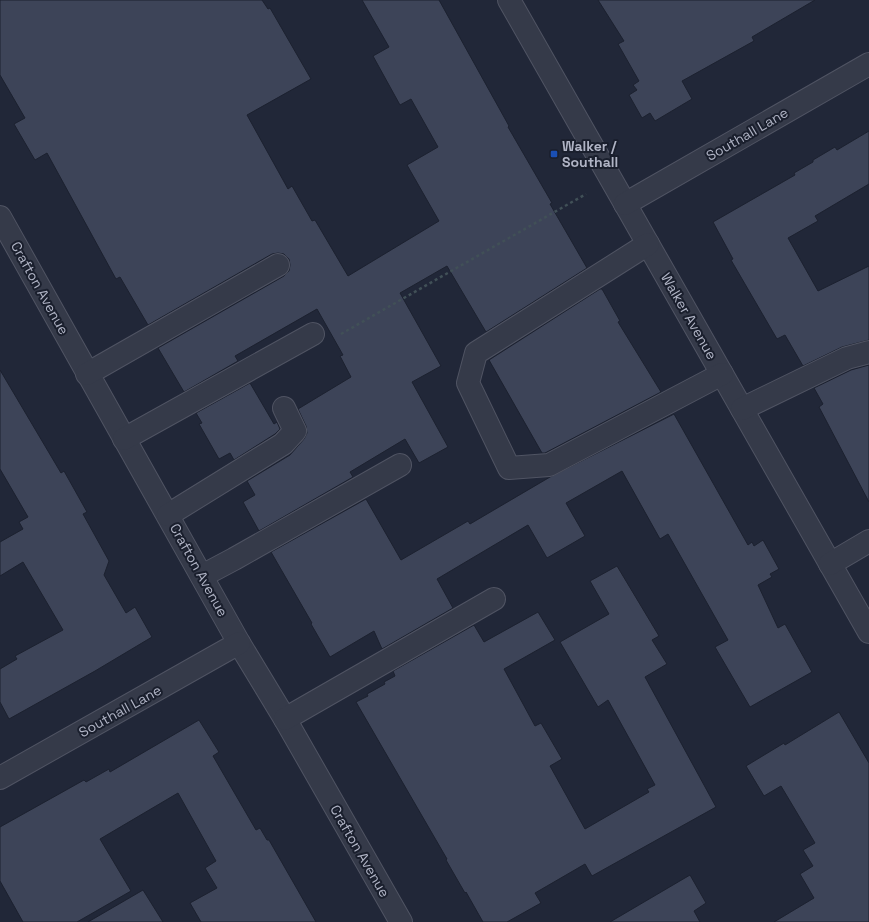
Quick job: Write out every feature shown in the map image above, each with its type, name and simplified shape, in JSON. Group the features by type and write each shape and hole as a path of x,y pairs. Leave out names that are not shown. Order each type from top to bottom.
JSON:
{"street":[{"name":"Walker Avenue","path":"509,0 869,632"},
{"name":"Southall Lane","path":"625,204 869,64"},
{"name":"Crafton Avenue","path":"0,217 239,644 285,719 401,922"},
{"path":"648,244 476,353 468,383 509,468 549,465 722,374"},
{"path":"87,374 278,265"},
{"path":"124,439 313,334"},
{"path":"742,409 847,358 869,352"},
{"path":"168,515 283,444 295,431 284,408"},
{"path":"202,576 400,465"},
{"path":"830,564 869,541"},
{"path":"285,719 494,599"},
{"name":"Southall Lane","path":"0,778 239,644"}],"path":[{"path":"340,335 611,180"}],"building":[{"path":"0,0 262,0 268,9 270,8 311,79 247,115 288,189 292,186 312,221 315,220 348,276 439,221 407,165 438,147 411,99 400,105 373,56 389,47 362,0 439,0 509,126 508,127 552,203 550,204 587,268 486,332 447,266 400,293 441,366 412,382 448,447 419,463 405,439 350,472 353,477 259,531 243,502 255,495 247,481 290,455 304,439 307,433 306,426 298,409 351,377 340,356 343,355 317,309 235,356 238,361 184,392 158,348 284,276 289,271 289,259 284,254 272,254 148,325 120,277 116,279 47,153 35,160 14,124 25,118 0,75"},
{"path":"598,0 815,0 752,37 754,41 682,81 692,99 655,121 650,113 642,118 629,95 637,90 633,85 639,81 618,44 624,41"},
{"path":"869,131 869,184 815,216 818,221 788,238 818,291 869,266 869,340 842,347 803,366 785,335 777,339 731,260 733,259 713,222 795,175 794,173 835,147 837,150"},
{"path":"602,289 620,321 618,322 661,392 545,453 542,453 489,360"},
{"path":"869,365 869,502 819,407 823,404 814,388 851,370"},
{"path":"0,370 61,473 64,471 87,512 83,514 109,561 104,575 126,613 135,607 152,637 9,719 0,702 0,669 17,659 15,656 63,630 23,562 0,576 0,542 23,529 19,522 28,517 0,469"},
{"path":"250,383 274,424 277,422 280,429 275,434 234,460 230,453 219,459 199,424 202,423 196,413"},
{"path":"674,414 748,545 752,542 754,546 763,540 779,569 770,574 772,577 758,585 778,628 785,624 812,672 750,707 715,647 728,640 668,534 660,539 622,471 566,503 585,536 547,558 528,525 437,579 453,608 382,649 374,631 330,657 271,552 366,499 401,560 468,521 470,524 550,477"},
{"path":"617,566 659,636 652,640 667,664 645,677 716,807 592,876 585,864 535,893 541,903 507,922 483,922 356,702 368,696 367,694 385,684 384,682 395,676 393,671 474,625 484,642 538,612 555,640 504,669 535,726 541,723 562,759 550,766 585,829 649,792 647,789 655,785 608,700 598,707 560,642 609,614 590,581"},
{"path":"839,712 869,763 869,922 774,922 814,898 800,874 813,866 803,850 815,843 781,786 764,796 746,766 784,743 785,745"},
{"path":"199,720 219,752 213,756 256,830 260,828 267,840 269,840 316,922 201,922 190,903 217,888 205,868 216,861 178,793 100,839 131,891 77,922 23,922 0,881 0,827 84,780 86,782 109,769 110,772"},
{"path":"690,875 706,903 694,911 700,922 610,922"},
{"path":"143,890 163,922 88,922"}],"place":[{"name":"Walker / Southall","path":"554,154"}]}
